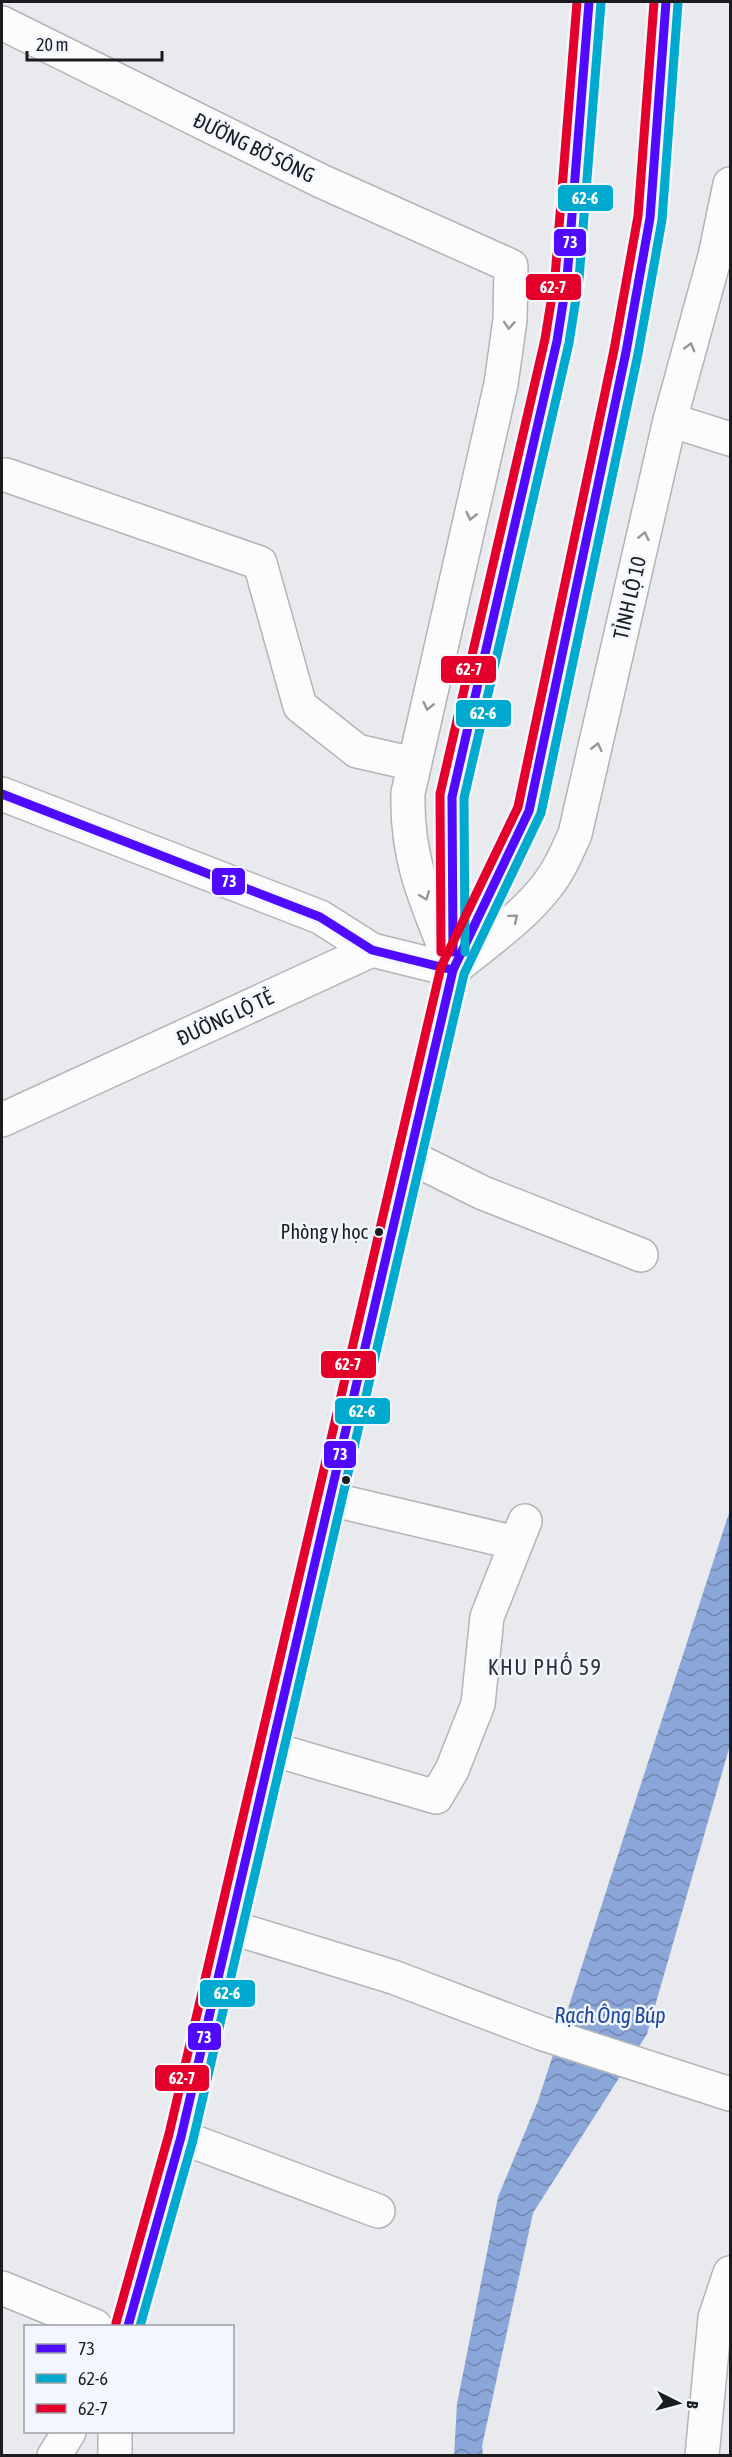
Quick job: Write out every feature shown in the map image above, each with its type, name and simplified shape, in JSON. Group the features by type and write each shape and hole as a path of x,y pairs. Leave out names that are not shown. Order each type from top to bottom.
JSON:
{"street":[{"path":"453,970 452,797 557,341 567,278 589,2"},
{"path":"128,2325 181,2137 453,970 530,811 626,352 650,218 666,2"},
{"name":"ĐƯỜNG BỜ SÔNG","path":"2,22 321,181 511,266 510,320 501,384 414,764"},
{"name":"TỈNH LỘ 10","path":"453,970 525,909 546,887 563,860 575,834 670,420 715,256 730,184"},
{"path":"670,420 730,439"},
{"path":"6,475 260,563 300,706 357,751 414,764 408,793 411,852 420,883 453,970"},
{"path":"2,794 320,917 372,950 453,970"},
{"name":"ĐƯỜNG LỘ TẺ","path":"2,1120 372,950"},
{"path":"410,1157 483,1193 641,1255"},
{"path":"272,1749 436,1797 452,1770 478,1704 488,1617 520,1532 330,1498"},
{"path":"230,1927 393,1977 541,2033 730,2094"},
{"path":"181,2137 378,2211"},
{"path":"702,2456 715,2318 730,2273"},
{"path":"2,2288 93,2325"},
{"path":"54,2456 68,2433"},
{"path":"115,2433 115,2456"}],"water":[{"name":"Rạch Ông Búp","path":"730,1510 730,1745 647,2034 533,2213 482,2446 483,2455 454,2456 457,2404 498,2197 538,2101"}],"transit line":[{"name":"62-7","path":"441,952 440,794 545,339 555,277 577,2"},
{"name":"73","path":"453,952 452,797 557,341 567,278 589,2"},
{"name":"62-7","path":"116,2323 169,2134 441,967 518,807 614,350 638,216 654,2"},
{"name":"73","path":"128,2325 181,2137 453,970 529,811 626,352 650,218 666,2"},
{"name":"62-6","path":"465,952 464,798 569,343 579,279 601,3"},
{"name":"62-6","path":"140,2325 193,2140 464,974 541,813 638,354 662,220 678,3"},
{"name":"73","path":"2,794 320,917 372,950 453,970"}],"place":[{"name":"Phòng y học","path":"379,1232"}],"district":[{"name":"KHU PHỐ 59","path":"545,1667"}]}
